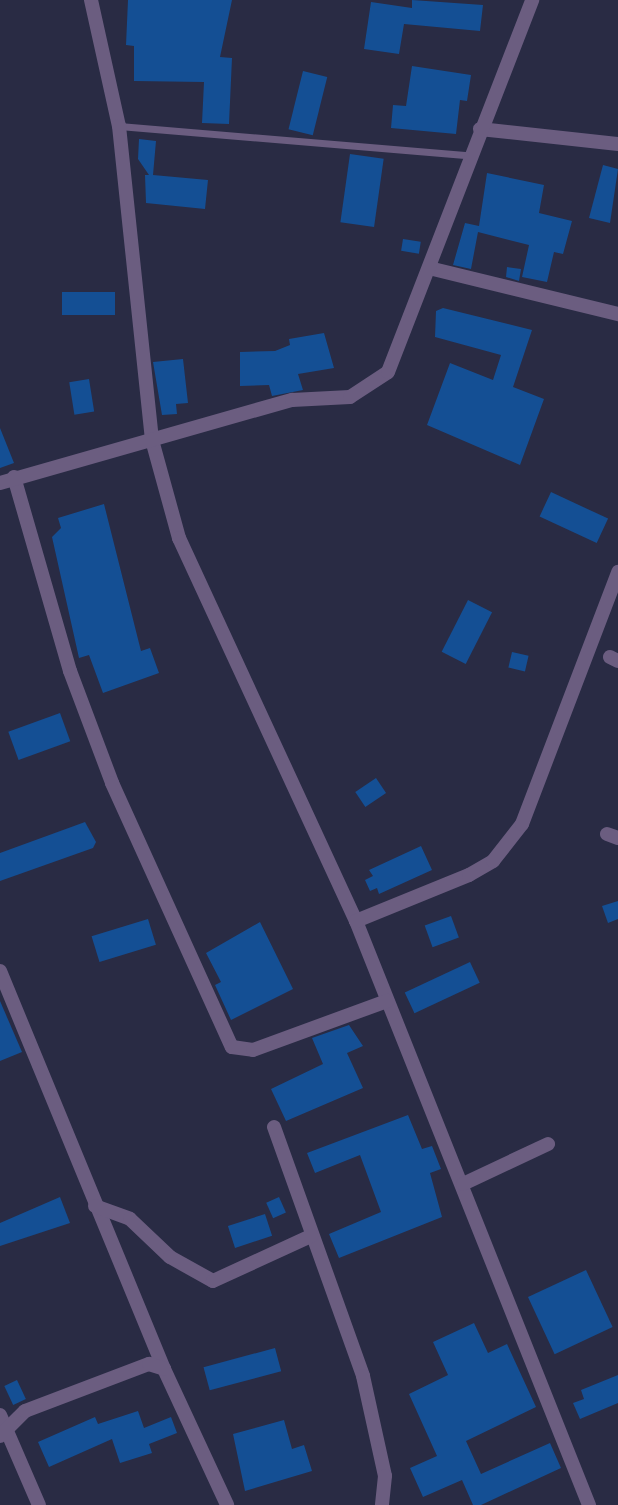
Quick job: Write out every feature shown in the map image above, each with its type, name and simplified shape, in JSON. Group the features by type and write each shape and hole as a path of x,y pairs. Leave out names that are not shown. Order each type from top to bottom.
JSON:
{"street":[{"path":"91,0 119,126 152,440 179,538 356,921 464,1184 589,1505"},
{"path":"0,483 14,477 292,400 350,397 388,372 429,268 468,155 531,1 516,0"},
{"path":"480,129 618,144"},
{"path":"429,268 618,314"},
{"path":"14,477 70,670 112,783 232,1047 253,1050 387,1000"},
{"path":"356,921 469,875 493,861 522,824 618,572"},
{"path":"0,971 95,1206 158,1345 164,1369 227,1505"},
{"path":"274,1127 311,1236 363,1376 385,1476 382,1505"},
{"path":"464,1184 548,1144"},
{"path":"95,1206 130,1219 170,1257 213,1281 311,1236"},
{"path":"4,1435 25,1411 148,1364 164,1369"},
{"path":"0,1415 4,1435 39,1505"}],"lane":[{"path":"119,126 468,155"}],"building":[{"path":"128,0 232,0 220,57 232,58 229,124 202,123 204,82 134,81 134,46 126,45"},
{"path":"412,0 483,5 480,31 404,24 399,54 364,49 371,2 412,8"},
{"path":"412,66 471,75 467,101 460,100 456,134 391,128 393,105 406,106"},
{"path":"303,71 327,77 313,135 288,129"},
{"path":"139,139 156,141 153,175 208,180 205,209 146,203 145,175 149,175 138,159"},
{"path":"350,154 384,159 374,227 340,222"},
{"path":"603,165 618,169 610,223 589,218"},
{"path":"487,173 544,185 539,213 572,221 563,254 554,252 547,282 522,277 529,245 478,232 471,269 453,265 465,223 479,226"},
{"path":"403,239 421,242 419,254 401,251"},
{"path":"507,267 521,269 519,281 506,277"},
{"path":"62,292 115,292 115,315 62,315"},
{"path":"443,308 532,330 513,387 544,399 520,465 427,425 450,363 493,380 501,355 435,337 436,311"},
{"path":"324,333 334,368 298,374 303,390 272,396 269,385 240,386 240,352 275,351 290,345 289,339"},
{"path":"183,359 188,403 176,404 177,414 162,415 153,362"},
{"path":"89,379 94,412 74,415 69,382"},
{"path":"0,428 14,463 0,468"},
{"path":"551,492 608,519 597,543 540,516"},
{"path":"104,504 141,651 150,648 159,673 103,693 89,655 79,658 52,537 61,528 58,518"},
{"path":"468,600 492,612 466,664 442,652"},
{"path":"512,652 529,656 525,671 508,668"},
{"path":"60,713 70,741 19,760 8,732"},
{"path":"376,778 386,793 365,807 355,792"},
{"path":"85,822 96,842 93,848 0,881 0,853"},
{"path":"421,846 432,870 379,894 377,888 370,891 365,880 373,876 369,870"},
{"path":"618,901 618,919 608,923 602,906"},
{"path":"451,916 459,938 433,947 425,926"},
{"path":"148,919 156,945 99,962 92,936"},
{"path":"260,922 293,989 231,1020 215,985 221,982 206,953"},
{"path":"470,962 480,983 414,1013 405,992"},
{"path":"0,1001 22,1052 0,1061"},
{"path":"349,1025 363,1046 347,1053 363,1088 286,1121 271,1089 323,1064 312,1038"},
{"path":"408,1115 422,1149 432,1146 441,1169 430,1173 442,1217 339,1258 329,1234 381,1212 360,1155 315,1173 307,1153"},
{"path":"60,1197 70,1223 0,1246 0,1223"},
{"path":"279,1197 286,1213 273,1218 266,1203"},
{"path":"265,1214 272,1236 235,1248 228,1226"},
{"path":"586,1270 613,1327 555,1354 528,1297"},
{"path":"474,1323 488,1353 507,1344 536,1407 466,1441 481,1474 550,1443 561,1468 481,1505 473,1505 462,1480 423,1497 410,1468 437,1456 409,1394 448,1375 433,1342"},
{"path":"275,1348 281,1371 210,1390 204,1367"},
{"path":"618,1375 618,1403 580,1419 573,1403 584,1399 581,1390"},
{"path":"17,1380 26,1399 13,1405 4,1386"},
{"path":"138,1411 144,1428 171,1417 177,1433 149,1444 152,1453 120,1463 112,1439 49,1467 38,1442 95,1417 98,1424"},
{"path":"284,1420 292,1449 304,1445 312,1471 245,1491 233,1434"}]}
